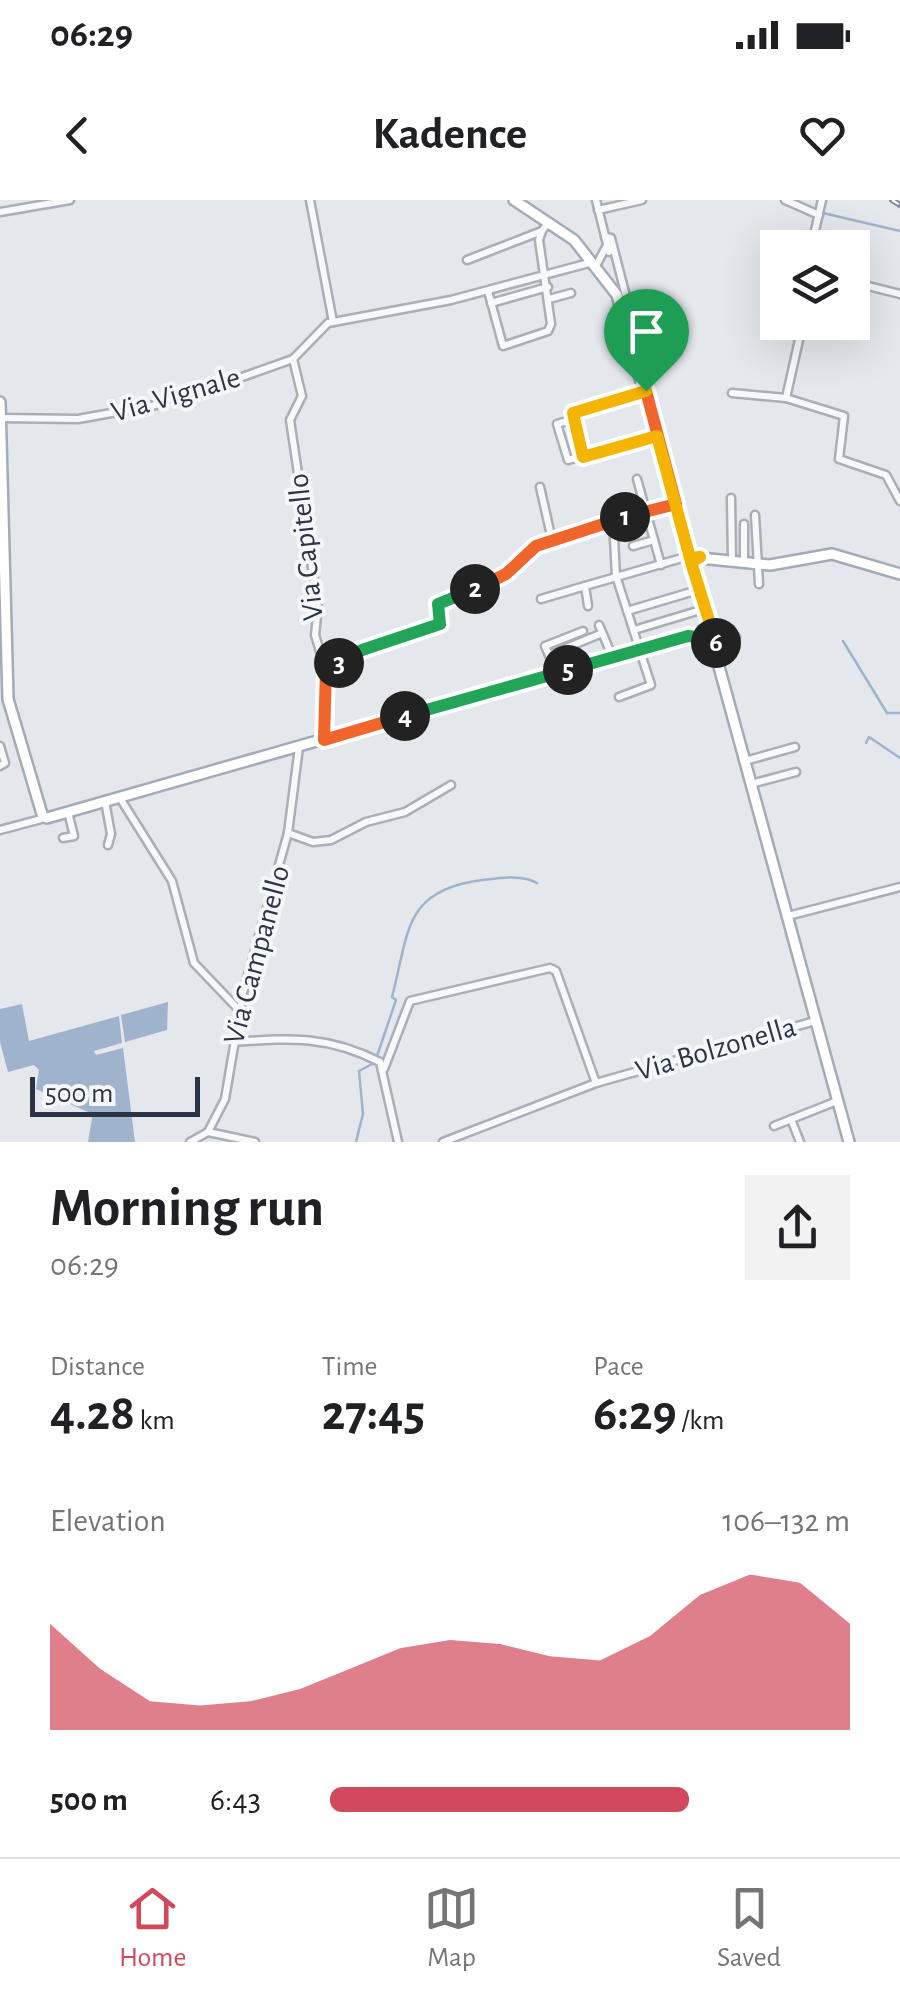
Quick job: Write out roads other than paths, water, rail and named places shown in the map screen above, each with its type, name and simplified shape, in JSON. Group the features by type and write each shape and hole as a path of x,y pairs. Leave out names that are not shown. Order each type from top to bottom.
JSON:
{"main road":[{"name":"Via Bolzonella","path":"514,200 545,228 569,237 617,295 693,558 698,590 815,1021"},
{"path":"0,402 4,666 11,714 45,815 105,802 688,636 711,639"},
{"path":"693,558 750,564 832,554 900,574"},
{"path":"815,1021 849,1142"}],"street":[{"path":"0,212 70,200"},
{"path":"310,200 333,322 426,306 591,260 607,260 606,246"},
{"path":"596,200 626,320"},
{"path":"598,210 642,200"},
{"path":"786,200 819,215"},
{"path":"815,230 822,200"},
{"path":"467,260 545,228 548,331 506,346 488,291"},
{"path":"591,260 611,238 642,360"},
{"path":"870,286 900,294"},
{"path":"491,303 548,287"},
{"path":"548,299 571,294"},
{"name":"Via Vignale","path":"0,418 101,417 156,405 181,392 208,389 293,359 323,326 333,322"},
{"path":"786,398 799,340"},
{"name":"Via Capitello","path":"293,359 302,396 290,420 318,607 315,635 326,669 324,740"},
{"path":"583,457 573,413 610,405 646,391"},
{"path":"732,392 786,398 844,416 839,459 886,475 900,500"},
{"path":"574,419 556,424 566,459 657,436"},
{"path":"637,478 661,565"},
{"path":"540,487 552,540"},
{"path":"731,498 732,561"},
{"path":"326,669 362,650 435,626 440,620 438,604 497,579 532,548 676,504"},
{"path":"750,564 755,516"},
{"path":"614,520 616,576 651,685 620,697"},
{"path":"744,524 750,564 760,584"},
{"path":"634,546 654,540"},
{"path":"541,600 616,576 693,558"},
{"path":"586,586 588,606"},
{"path":"628,611 698,590"},
{"path":"634,630 704,609"},
{"path":"549,654 599,629 612,657"},
{"path":"557,673 545,646 583,630"},
{"path":"711,639 736,637"},
{"path":"624,681 629,694"},
{"path":"0,746 5,763 0,766"},
{"name":"Via Campanello","path":"210,1136 225,1100 239,1010 288,833 299,747"},
{"path":"745,761 794,747"},
{"path":"751,784 796,772"},
{"name":"Via Campanello","path":"288,833 313,842 331,840 366,822 405,812 451,784"},
{"path":"119,798 172,881 194,962 239,1010"},
{"path":"105,802 111,834 108,845"},
{"path":"63,838 74,836 68,812"},
{"path":"0,830 45,815"},
{"path":"787,917 900,887"},
{"path":"398,1142 384,1069 410,1001 550,968 556,971 596,1083"},
{"name":"Via Bolzonella","path":"443,1142 596,1083 815,1021"},
{"path":"234,1042 272,1036 324,1041 374,1059 384,1069"},
{"path":"774,1126 837,1101"},
{"path":"791,1119 800,1142"},
{"path":"190,1142 210,1136 255,1142"}],"water":[{"path":"168,1002 167,1030 125,1042 121,1015"},
{"path":"22,1004 29,1041 119,1016 122,1043 94,1051 96,1055 123,1048 135,1142 88,1142 92,1118 88,1112 36,1089 39,1070 34,1065 8,1072 0,1042 0,1009"}],"waterway":[{"path":"823,213 900,231"},
{"path":"843,641 887,713 900,713"},
{"path":"866,743 869,737 900,758"},
{"path":"377,1056 396,1000 392,997 407,934 423,905 456,885 503,878 537,883"},
{"path":"356,1142 363,1114 359,1071 374,1063"}],"railway":[{"path":"892,200 900,205"}]}
